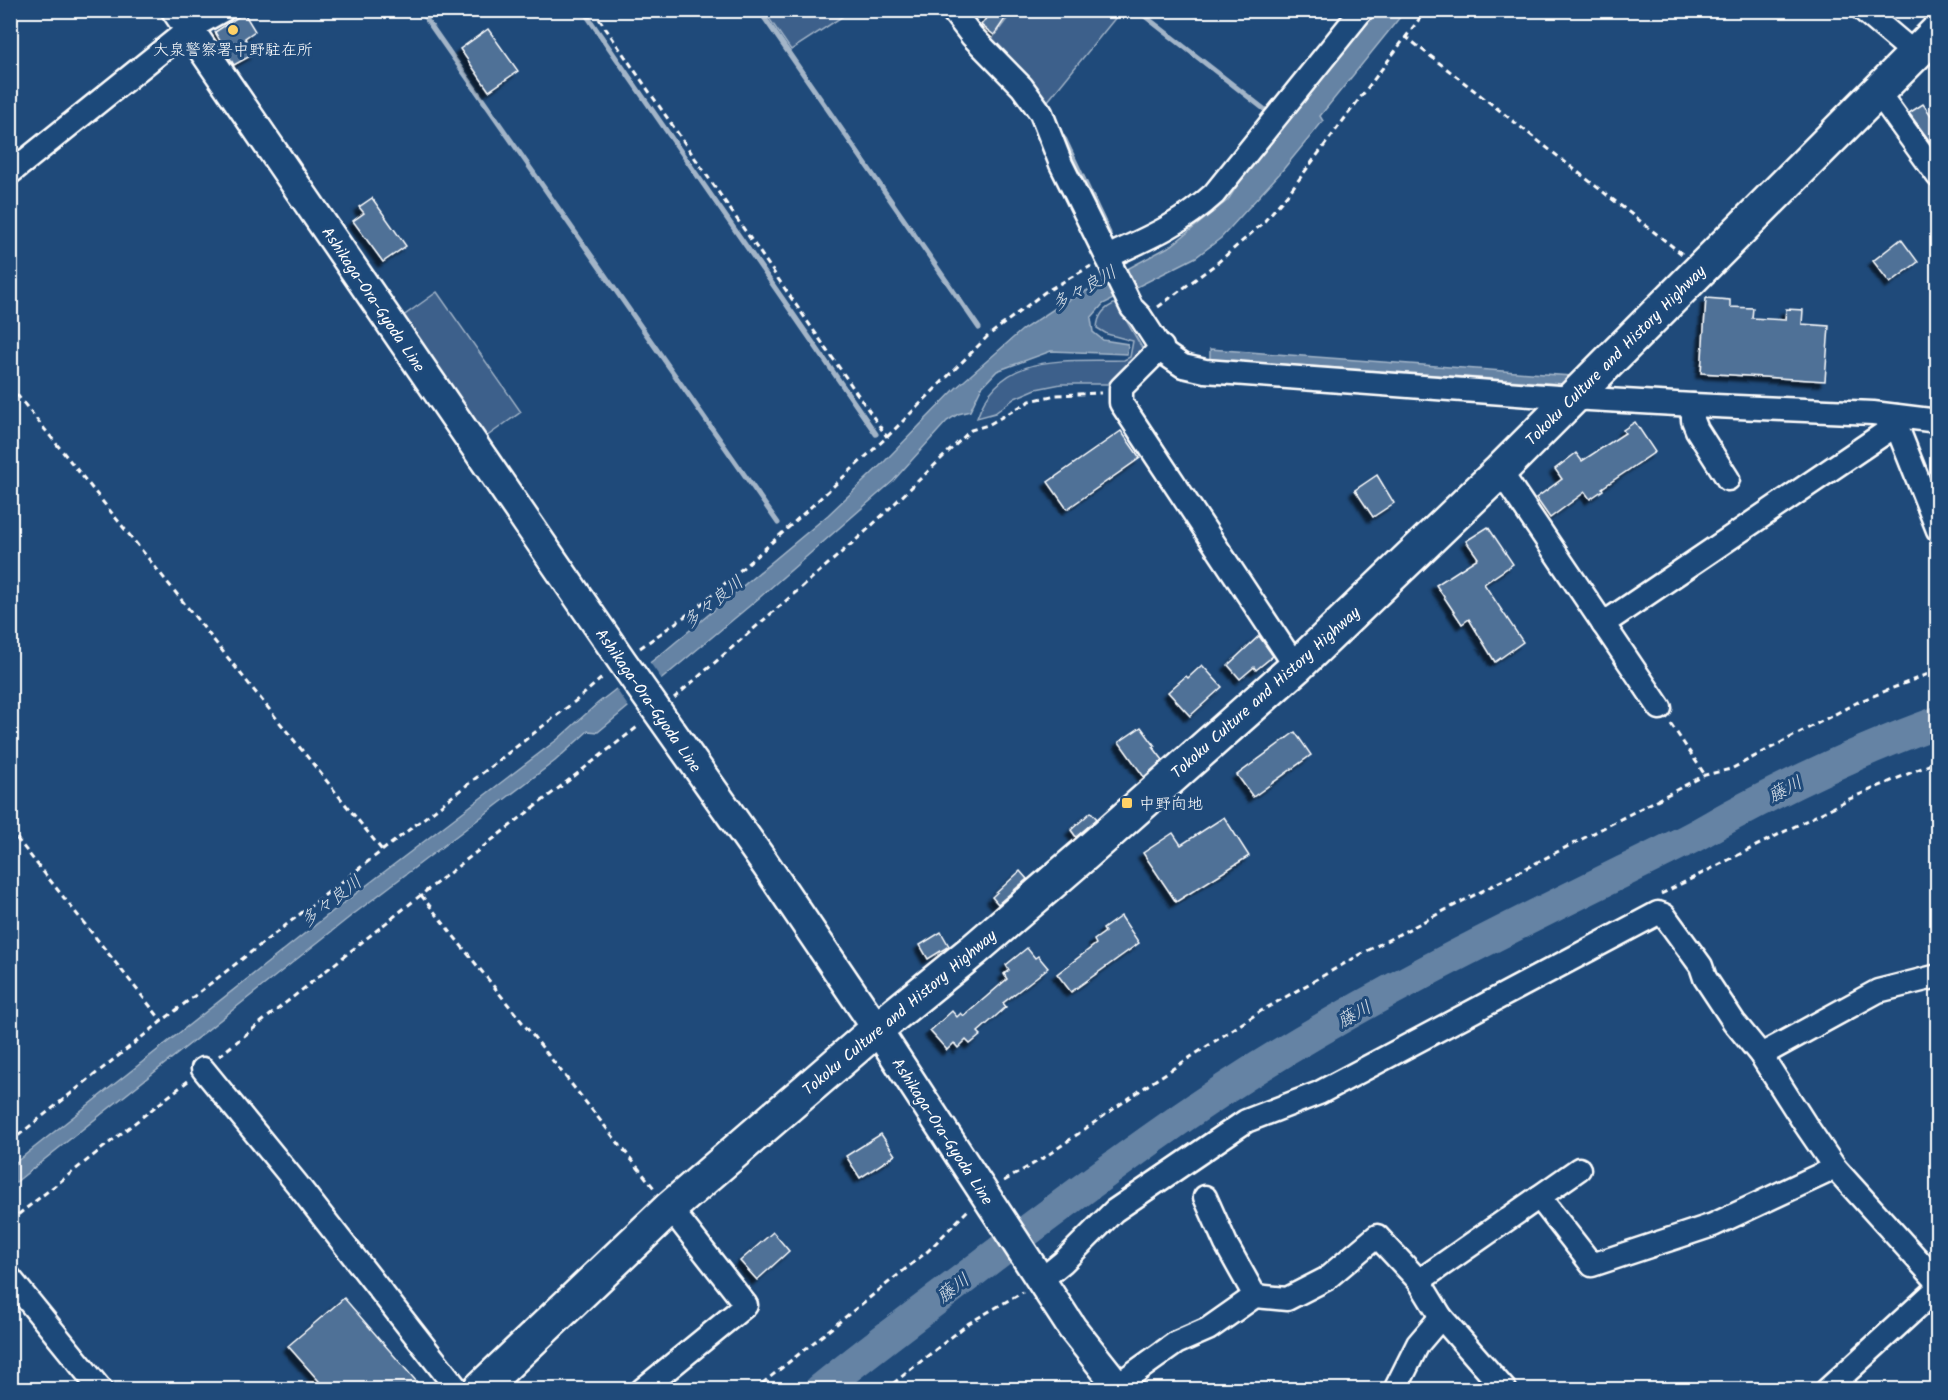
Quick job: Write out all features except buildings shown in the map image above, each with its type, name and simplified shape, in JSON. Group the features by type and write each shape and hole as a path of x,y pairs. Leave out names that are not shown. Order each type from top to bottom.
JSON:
{"highway":[{"name":"Tokoku Culture and History Highway","path":"479,1389 670,1208 877,1029 974,950 1296,667 1500,471 1926,43"}],"main road":[{"name":"Ashikaga-Ora-Gyoda Line","path":"183,20 623,663 766,865 877,1029 987,1200 1034,1281 1119,1387"}],"street":[{"path":"10,173 183,20 223,10"},
{"path":"952,10 972,36 1022,87 1041,113 1061,165 1136,312 1162,346 1164,353 1183,366 1205,371 1572,398 1874,413 1894,421 1938,421"},
{"path":"1108,260 1175,225 1197,210 1214,194 1362,10"},
{"path":"1863,10 1926,43"},
{"path":"1877,91 1938,176"},
{"path":"1162,346 1121,388 1121,403 1296,667"},
{"path":"1693,405 1693,420 1697,430 1728,479"},
{"path":"1894,421 1938,530"},
{"path":"1603,624 1883,434 1894,421"},
{"path":"1500,471 1660,708"},
{"path":"1034,1281 1063,1262 1114,1211 1246,1121 1319,1093 1658,913 1664,915 1701,966 1705,978 1734,1022 1761,1055 1804,1124 1835,1168 1938,1282"},
{"path":"1761,1055 1878,991 1938,976"},
{"path":"203,1069 297,1184 458,1389"},
{"path":"1539,1197 1592,1265 1713,1225 1835,1168"},
{"path":"1419,1281 1579,1169"},
{"path":"1205,1197 1226,1244 1255,1296"},
{"path":"642,1389 746,1305 670,1208"},
{"path":"1119,1387 1176,1343 1208,1329 1255,1296 1287,1299 1326,1279 1377,1236 1419,1281 1441,1317 1505,1389"},
{"path":"10,1278 101,1389"},
{"path":"1827,1389 1938,1288"},
{"path":"1395,1389 1418,1344 1441,1317"}],"path":[{"path":"593,10 887,437"},
{"path":"1136,312 1154,310 1216,264 1262,224 1291,190 1426,10"},
{"path":"1405,36 1699,269"},
{"path":"10,1142 382,849 698,607 887,437 1001,326 1046,292 1108,260"},
{"path":"10,386 382,849"},
{"path":"10,1221 655,709 865,532 971,430 988,425 1030,401 1056,394 1095,394 1121,388"},
{"path":"754,1389 928,1251 987,1200 1006,1180 1045,1157 1148,1085 1261,1011 1363,953 1705,775 1731,769 1858,702 1938,670"},
{"path":"1660,708 1705,775"},
{"path":"10,830 162,1021"},
{"path":"421,895 670,1208"},
{"path":"885,1389 969,1323 1034,1281"}],"shaded area":[{"path":"764,11 851,11 791,50"},
{"path":"1013,11 1121,11 1047,102 992,39"},
{"path":"1368,11 1405,11 1320,116 1323,121 1281,172 1221,238 1196,257 1103,304 1091,318 1093,332 1103,340 1128,344 1127,354 1051,351 997,371 981,388 970,411 958,414 947,421 893,481 759,598 598,732 588,731 555,761 351,916 11,1186 11,1166 333,911 558,739 598,703 665,651 828,515 885,461 956,388 1022,330 1060,305 1172,245 1228,200 1259,152"},
{"path":"437,292 521,412 486,437 402,317"},
{"path":"1116,303 1144,351 1112,384 1061,384 1036,389 1015,398 995,413 977,418 988,396 1002,381 1019,370 1058,361 1124,360 1130,357 1133,341 1107,334 1097,328 1102,312"},
{"path":"1210,349 1571,376 1563,384 1210,359"}],"pier":[{"path":"648,660 663,681 630,709 614,686"}],"waterway":[{"path":"420,10 778,523"},
{"path":"583,10 876,434"},
{"path":"759,10 979,328"},
{"path":"1137,10 1264,109"},
{"path":"1059,133 1065,140 1109,233"},
{"name":"藤川","path":"820,1390 1105,1173 1195,1109 1281,1053 1451,958 1689,839 1784,788 1834,764 1938,722"}],"place":[{"name":"大泉警察署中野駐在所","path":"233,30"},
{"name":"中野向地","path":"1127,803"}],"water label":[{"name":"多々良川","path":"1084,288"},
{"name":"多々良川","path":"713,602"},
{"name":"多々良川","path":"331,901"}]}
